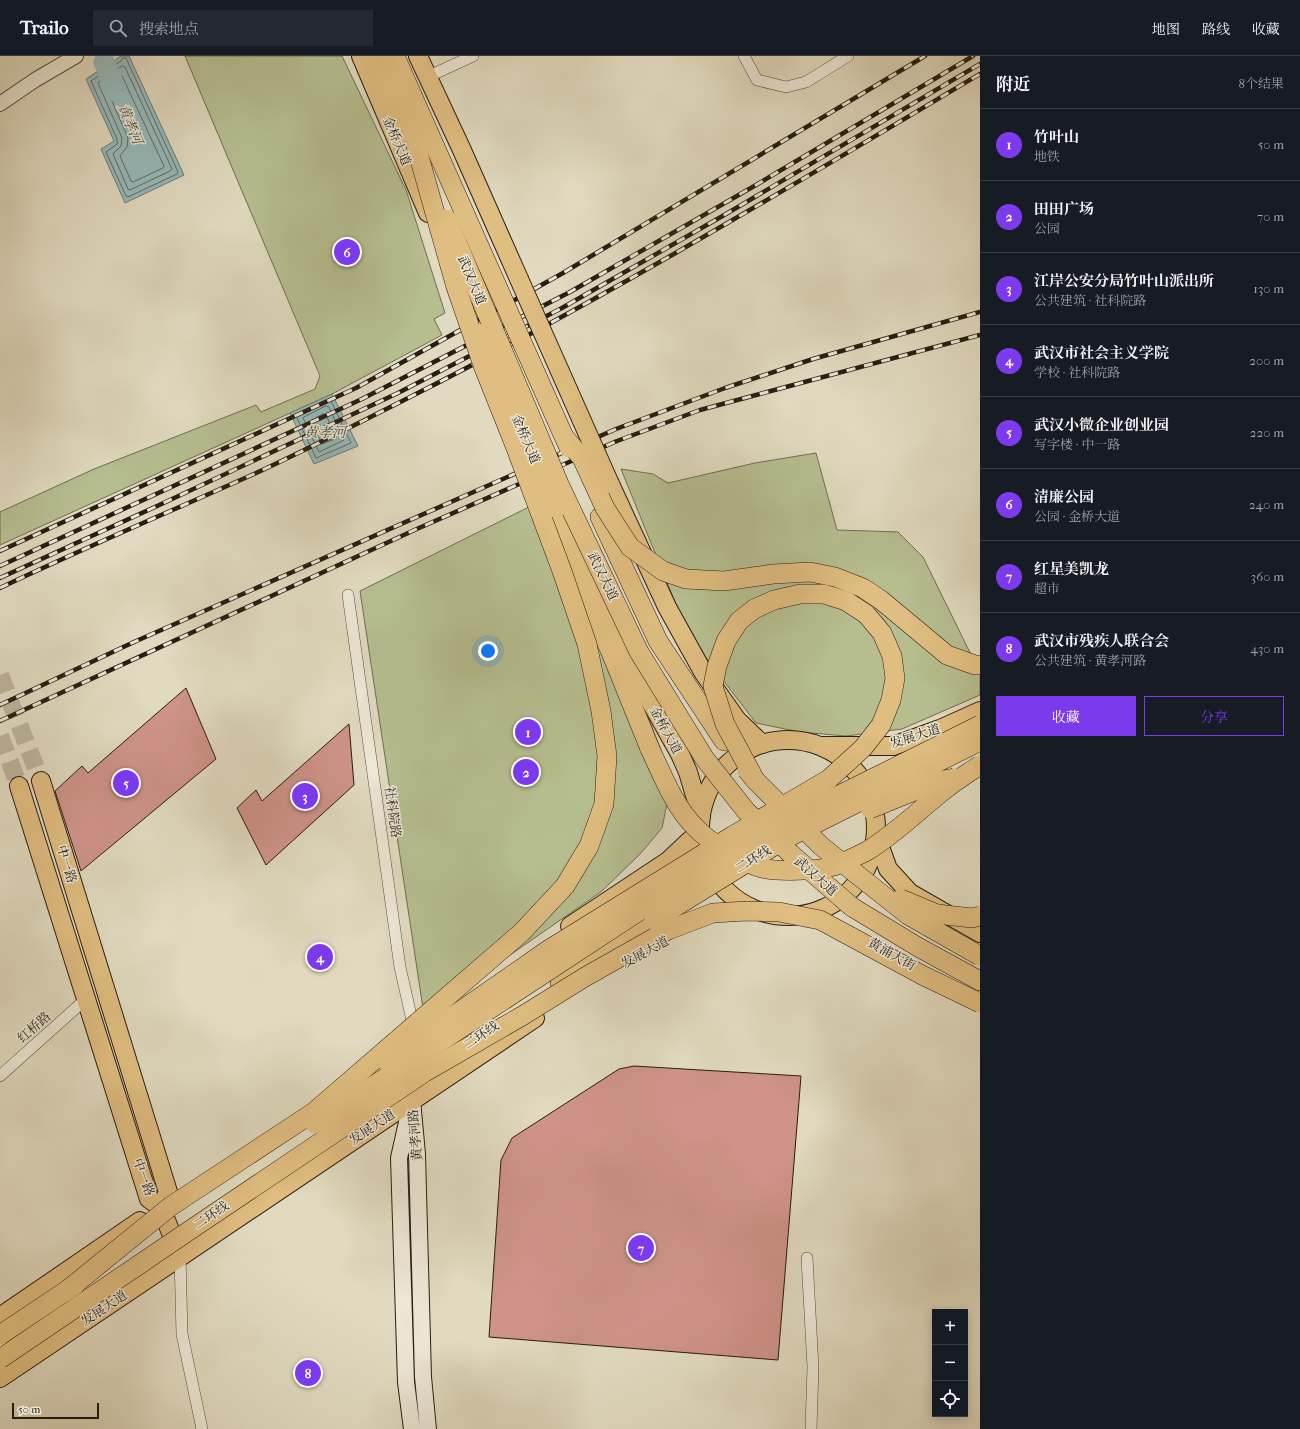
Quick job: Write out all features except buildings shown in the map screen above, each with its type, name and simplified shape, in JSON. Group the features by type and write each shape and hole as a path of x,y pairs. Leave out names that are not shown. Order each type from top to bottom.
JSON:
{"highway":[{"name":"武汉大道","path":"377,56 421,135 658,641 724,741 755,780 821,846 908,915 980,956"},
{"name":"武汉大道","path":"395,56 421,135 559,484 639,652 705,759 746,811 791,854 852,907 918,948 980,981"},
{"path":"314,1112 393,1042 522,932 565,886 589,846 604,804 607,756 601,711 587,644 562,571 484,368 456,287 421,135 406,56"},
{"path":"564,438 582,458 605,508 630,547 663,571 686,579 724,580 810,572 834,577 863,588 881,600 947,655 975,665 980,665"},
{"path":"516,448 610,650 650,749 675,802 695,827 718,846 740,859 762,868 788,871 833,866 866,851 894,832 944,790 980,764"},
{"path":"64,1292 171,1206 314,1112 548,950 732,836 829,779 863,748 881,725 891,700 895,678 892,656 882,633 866,614 846,601 824,594 800,594 774,600 754,610 739,621 726,641 717,666 713,686 725,724 755,780"},
{"name":"二环线","path":"0,1335 274,1151 656,900 773,828 980,725"},
{"name":"二环线","path":"0,1359 425,1072 654,920 787,838 980,742"},
{"path":"654,920 697,899 777,851 836,824 939,781 980,773"},
{"path":"874,888 937,914 972,918 980,916"},
{"path":"425,1072 522,1016 585,976 668,930 713,914 747,911 779,912 820,920 922,975 980,1002"}],"main road":[{"name":"金桥大道","path":"361,56 556,510 628,661 680,754 688,772 700,824 703,852 712,872 725,889 742,903 762,911"},
{"path":"418,56 461,148 610,484 667,608 704,672 737,720 762,744"},
{"name":"发展大道","path":"822,746 893,746 940,729 980,711"},
{"path":"0,1317 281,1126 490,979 668,861 700,824 708,792 721,771 739,754 762,744 793,740 822,746 848,762 866,786 876,814 876,836 871,859 860,880 843,896 823,908 800,915 781,915 762,911"},
{"path":"876,814 980,764"},
{"name":"中一路","path":"19,786 150,1199 161,1207 168,1192 41,781"},
{"path":"876,836 888,868 910,893 980,933"},
{"name":"发展大道","path":"0,1378 560,1001 679,933 726,917 762,911"},
{"name":"黄浦大街","path":"800,915 826,920 841,927 980,1002"},
{"path":"412,1100 414,1032"},
{"name":"黄孝河路","path":"412,1100 399,1158 406,1382 412,1429"},
{"name":"黄孝河路","path":"412,1100 418,1154 423,1377 428,1429"},
{"path":"161,1207 180,1256"}],"street":[{"path":"0,104 76,56"},
{"path":"427,78 473,56"},
{"path":"744,56 757,80 786,87 806,82 848,56"},
{"name":"社科院路","path":"348,595 400,967 414,1032"},
{"name":"红桥路","path":"0,1076 86,999"},
{"path":"180,1256 182,1334 202,1429"},
{"path":"807,1258 813,1367 811,1429"}],"green space":[{"path":"185,56 342,56 406,190 445,313 434,319 442,335 332,394 0,545 0,512 94,469 256,405 261,412 315,389 320,376"},
{"path":"816,453 837,530 898,532 923,557 980,673 980,695 902,729 846,736 800,732 756,723 706,658 677,607 621,469 653,474 668,483 755,463"},
{"path":"543,500 635,684 661,750 669,794 662,828 641,853 602,891 424,1015 360,591"}],"water":[{"path":"121,56 129,56 184,175 125,203 101,149 114,141 86,79"},
{"name":"黄孝河","path":"332,394 358,446 314,464 290,413"}],"waterway":[{"name":"黄孝河","path":"104,62 117,92"}],"tunnel":[{"path":"0,675 41,781"},
{"path":"0,736 19,786"}],"railway":[{"path":"0,551 356,388 563,273 925,56"},
{"path":"0,566 362,399 570,292 756,185 973,56"},
{"path":"0,578 398,393 562,308 726,214 980,64"},
{"path":"0,588 95,544 274,465 486,358 629,280 980,74"},
{"path":"0,705 134,642 616,429 725,388 813,359 980,312"},
{"path":"0,721 419,528 617,441 700,410 980,335"}],"place":[{"name":"清廉公园","path":"347,252"},
{"name":"竹叶山","path":"528,732"},
{"name":"田田广场","path":"526,772"},
{"name":"武汉小微企业创业园","path":"126,783"},
{"name":"江岸公安分局竹叶山派出所","path":"305,796"},
{"name":"武汉市社会主义学院","path":"320,957"},
{"name":"红星美凯龙","path":"641,1248"},
{"name":"武汉市残疾人联合会","path":"308,1373"}]}
